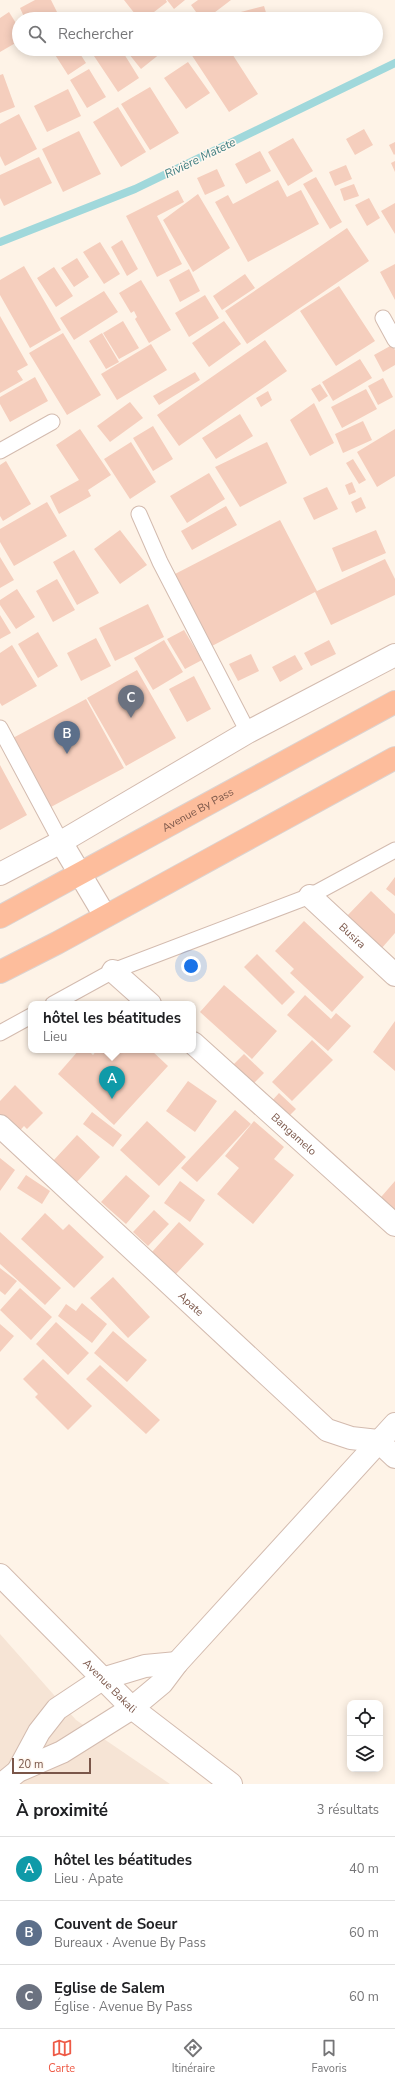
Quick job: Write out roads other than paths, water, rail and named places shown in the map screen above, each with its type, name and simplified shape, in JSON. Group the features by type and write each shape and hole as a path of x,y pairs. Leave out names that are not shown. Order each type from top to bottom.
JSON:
{"highway":[{"name":"Avenue By Pass","path":"0,917 395,702"},
{"path":"0,972 57,943 395,758"}],"street":[{"path":"0,874 61,842 248,732 395,655"},
{"path":"61,842 105,916"},
{"name":"Busira","path":"310,896 395,975"},
{"path":"113,971 147,1001"},
{"name":"Bangamelo","path":"196,1046 395,1225"},
{"name":"Apate","path":"0,1126 327,1430 351,1438 378,1441"},
{"path":"6,1779 62,1752 132,1708 162,1683 177,1663 395,1424"},
{"path":"378,1441 395,1457"},
{"name":"Avenue Bakali","path":"0,1575 132,1708 231,1784"},
{"path":"6,1779 57,1709 102,1679 145,1666 177,1663"}],"lane":[{"path":"383,318 395,340"},
{"path":"0,451 52,422"},
{"path":"139,514 160,562 248,732"},
{"path":"0,728 61,842"},
{"path":"58,1001 113,971 310,896 395,850"},
{"path":"0,1033 28,1018"}],"waterway":[{"name":"Rivière Matete","path":"0,242 135,189 395,63"}],"place":[{"name":"Eglise de Salem","path":"131,718"},
{"name":"Couvent de Soeur","path":"67,754"},
{"name":"hôtel les béatitudes","path":"112,1099"}]}
